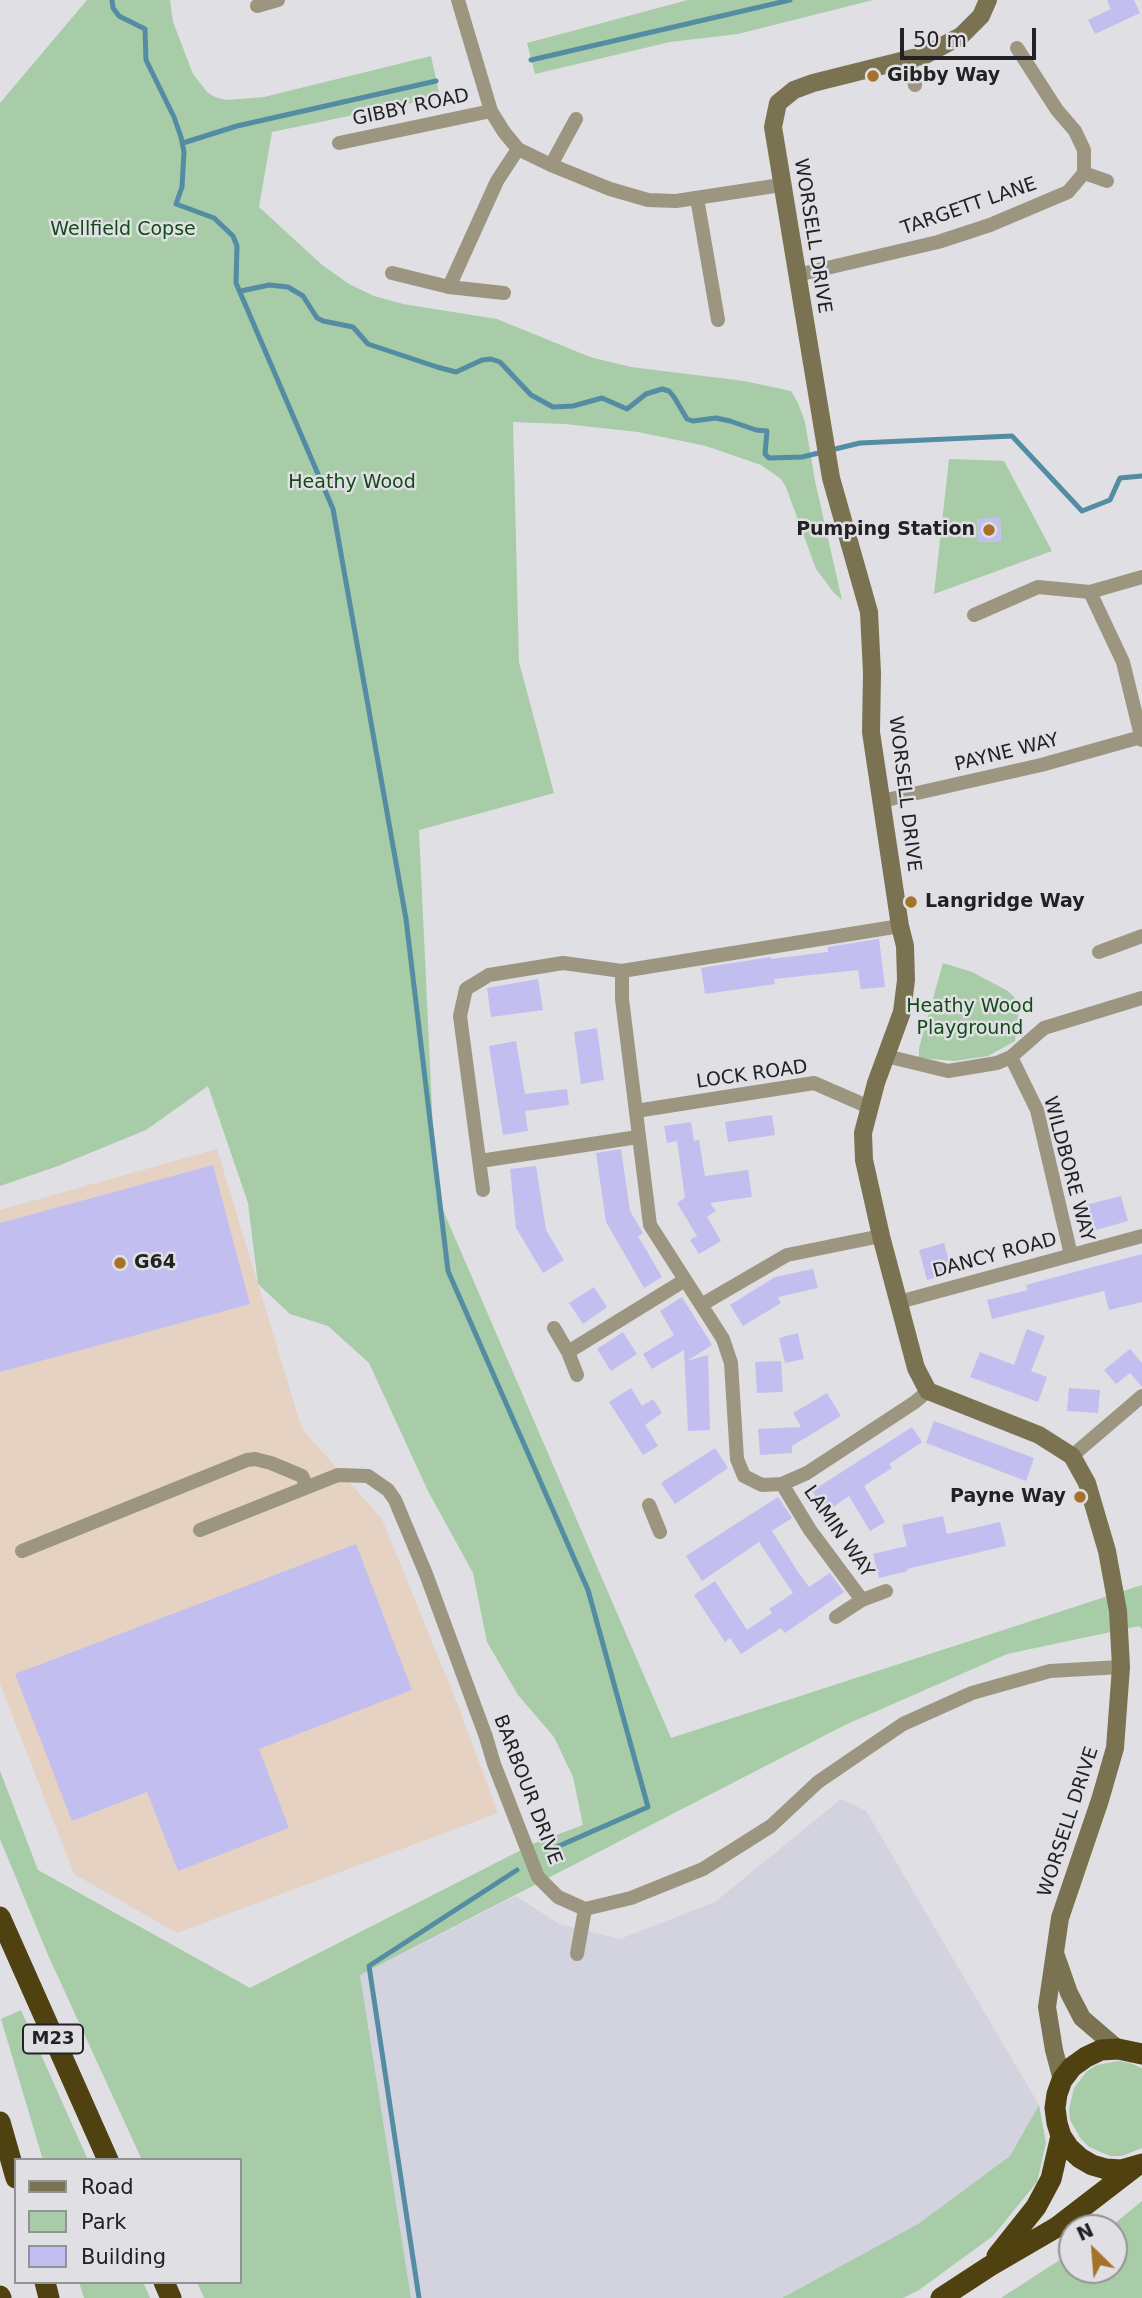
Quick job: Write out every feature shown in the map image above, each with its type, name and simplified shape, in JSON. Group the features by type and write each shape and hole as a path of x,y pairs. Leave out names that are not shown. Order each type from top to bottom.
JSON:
{"highway":[{"name":"M23","path":"0,1917 107,2158"},
{"path":"1132,2049 1101,2050 1072,2067 1062,2080 1055,2108 1061,2136 1080,2158 1106,2169 1121,2170 1139,2165"},
{"path":"0,2122 14,2171"},
{"path":"990,2266 1036,2207 1051,2179 1061,2136"},
{"path":"941,2298 1057,2227 1139,2165"}],"street":[{"path":"257,6 278,0"},
{"name":"GIBBY ROAD","path":"458,0 491,111 518,149 551,165 636,198 662,201 697,198 782,185"},
{"name":"WORSELL DRIVE","path":"928,1391 916,1367 864,1160 863,1133 869,1107 902,1012 906,980 905,946 871,732 869,612 831,478 774,127 778,103 794,90 925,55 961,36 981,16 988,0"},
{"path":"1017,48 1057,110 1075,131 1084,150 1084,173 1107,181"},
{"path":"909,60 915,85"},
{"name":"GIBBY ROAD","path":"339,143 491,111"},
{"path":"551,165 576,118"},
{"path":"449,286 497,181 518,149"},
{"name":"TARGETT LANE","path":"797,275 938,242 990,225 1068,192 1084,173"},
{"path":"697,198 718,320"},
{"path":"392,273 449,286 505,293"},
{"path":"974,615 1038,587 1090,593 1142,577"},
{"path":"1090,593 1123,663 1141,739"},
{"name":"PAYNE WAY","path":"882,802 1141,739"},
{"path":"483,1190 460,1016 466,989 489,975 564,962 622,971 900,926"},
{"path":"1099,952 1142,936"},
{"path":"622,971 622,999 650,1225 723,1339 731,1363 737,1460 744,1476 762,1485 782,1484 807,1473 928,1391 1038,1435 1072,1456 1142,1396"},
{"path":"886,1056 948,1071 997,1063 1011,1057 1044,1028 1142,998"},
{"name":"WILDBORE WAY","path":"1011,1057 1037,1110 1072,1255"},
{"name":"LOCK ROAD","path":"636,1111 814,1083 869,1107"},
{"path":"480,1161 638,1137"},
{"path":"701,1305 787,1255 881,1236"},
{"name":"DANCY ROAD","path":"899,1302 1142,1236"},
{"path":"568,1352 685,1280"},
{"path":"554,1328 577,1375"},
{"name":"WORSELL DRIVE","path":"1062,2080 1047,2007 1060,1918 1115,1748 1121,1667 1118,1611 1107,1551 1087,1483 1072,1456"},
{"path":"22,1551 247,1460 256,1459 271,1463 302,1476 307,1487"},
{"name":"BARBOUR DRIVE","path":"200,1530 338,1475 368,1476 388,1490 395,1500 426,1574 538,1877 558,1897 585,1909"},
{"name":"LAMIN WAY","path":"782,1484 810,1530 862,1600"},
{"path":"649,1505 660,1532"},
{"name":"LAMIN WAY","path":"836,1617 862,1600 886,1591"},
{"path":"577,1954 585,1909 631,1898 703,1869 771,1826 818,1782 914,1718 972,1693 1050,1671 1121,1667"},
{"name":"WORSELL DRIVE","path":"1055,1953 1069,1993 1082,2018 1132,2049"}],"shaded area":[{"path":"217,1149 302,1429 382,1519 457,1703 498,1813 177,1933 74,1874 0,1684 0,1210"},
{"path":"841,1799 866,1811 1039,2105 1010,2156 918,2224 782,2298 411,2298 360,1975 516,1896 559,1924 620,1939 715,1902"}],"green space":[{"name":"Heathy Wood","path":"87,0 170,0 173,22 193,74 207,92 226,100 264,97 431,56 440,97 272,132 259,207 321,264 349,284 374,296 403,304 497,319 590,357 631,367 744,381 791,391 798,403 805,422 815,481 842,600 816,569 786,487 781,479 761,465 706,446 638,432 565,424 513,422 519,662 554,793 419,830 436,1194 671,1738 1142,1585 1142,1629 1139,1626 1007,1654 845,1725 360,1975 411,2298 204,2298 198,2284 242,2284 242,2158 141,2158 48,1955 0,1839 0,1771 38,1870 250,1988 535,1843 583,1825 573,1777 554,1737 518,1695 487,1642 473,1573 428,1491 369,1363 328,1326 290,1314 258,1284 248,1203 208,1086 146,1130 0,1186 0,103"},
{"path":"688,0 873,0 738,34 670,42 535,74 527,43"},
{"path":"949,459 1004,461 1052,551 934,594","holes":["1000,518 1001,541 978,542 977,519"]},
{"name":"Heathy Wood Playground","path":"943,963 972,972 1008,991 1020,1003 1015,1041 988,1056 955,1061 919,1058 919,1048"},
{"path":"21,2010 87,2158 42,2158 1,2019"},
{"path":"1118,2061 1142,2068 1142,2148 1122,2156 1110,2156 1089,2147 1081,2139 1070,2120 1069,2109 1074,2088 1087,2071 1097,2065"},
{"path":"1039,2105 1046,2143 1037,2182 993,2236 919,2290 903,2298 782,2298 918,2224 1010,2156"},
{"path":"1142,2201 1142,2298 1001,2298 1058,2261 1058,2284 1128,2284 1126,2214"},
{"path":"80,2284 144,2284 150,2298 84,2298"}],"building":[{"path":"1107,0 1134,0 1140,13 1095,34 1088,20 1111,9"},
{"name":"Pumping Station","path":"1000,517 1001,541 978,542 977,519"},
{"path":"879,939 885,987 861,989 858,970 774,979 775,984 705,994 701,968 771,957 828,952 828,947"},
{"path":"538,979 543,1010 491,1017 487,988"},
{"path":"597,1028 604,1080 581,1084 574,1032"},
{"path":"516,1041 525,1094 567,1089 569,1105 525,1111 528,1131 503,1135 489,1046"},
{"path":"772,1115 775,1135 728,1142 725,1122"},
{"path":"691,1122 694,1141 699,1140 705,1176 748,1170 752,1197 710,1203 716,1211 707,1217 721,1241 699,1254 690,1240 697,1236 677,1203 685,1198 677,1141 667,1143 664,1126"},
{"path":"621,1149 630,1211 643,1233 638,1236 662,1277 644,1288 606,1222 596,1153"},
{"name":"G64","path":"213,1165 250,1304 0,1372 0,1223"},
{"path":"536,1166 546,1230 564,1260 543,1273 516,1228 510,1169"},
{"path":"1121,1196 1128,1221 1085,1233 1078,1207"},
{"path":"944,1243 952,1273 927,1280 919,1250"},
{"path":"1142,1254 1142,1302 1109,1310 1104,1291 992,1319 987,1300 1028,1290 1026,1285"},
{"path":"813,1269 818,1288 778,1297 781,1303 743,1326 730,1305 775,1277"},
{"path":"594,1287 607,1307 583,1324 569,1303"},
{"path":"682,1297 712,1345 687,1361 708,1355 710,1430 688,1431 684,1350 652,1369 643,1354 674,1335 660,1311"},
{"path":"1027,1329 1045,1336 1031,1371 1047,1377 1038,1402 970,1377 980,1352 1014,1365"},
{"path":"623,1332 637,1354 611,1371 597,1349"},
{"path":"798,1333 804,1359 785,1363 779,1338"},
{"path":"1130,1349 1142,1363 1142,1387 1130,1373 1116,1384 1104,1370"},
{"path":"781,1361 783,1392 757,1393 755,1362"},
{"path":"631,1388 642,1406 653,1399 662,1413 645,1425 658,1446 643,1455 609,1402"},
{"path":"1069,1388 1100,1390 1098,1413 1067,1411"},
{"path":"827,1393 841,1416 792,1446 792,1453 760,1455 758,1429 801,1427 793,1413"},
{"path":"934,1421 1034,1458 1026,1481 926,1443"},
{"path":"912,1427 922,1442 889,1464 892,1468 864,1486 885,1522 870,1531 849,1496 826,1512 812,1491"},
{"path":"715,1448 728,1468 675,1504 661,1483"},
{"path":"778,1497 792,1518 772,1531 798,1572 809,1587 830,1573 844,1592 785,1633 781,1628 741,1654 730,1638 725,1642 694,1595 715,1581 747,1630 772,1613 769,1609 793,1593 759,1542 702,1581 686,1556"},
{"path":"943,1516 947,1534 1000,1522 1006,1546 879,1578 873,1554 907,1546 902,1525"},
{"path":"356,1544 412,1690 259,1749 289,1828 178,1871 147,1792 72,1821 15,1674"}],"waterway":[{"path":"112,0 113,8 119,16 145,29 146,60 181,137 184,152 182,187 176,204 214,218 233,236 237,246 236,283 333,509 406,919 448,1271 588,1590 648,1807 552,1849"},
{"path":"531,60 790,0"},
{"path":"183,143 237,126 436,81"},
{"path":"241,291 269,285 288,287 303,296 317,318 353,327 368,344 437,367 456,372 482,360 500,362 531,395 553,407 573,406 602,398 627,409 646,394 662,389 669,391 687,419 693,421 716,418 767,431 765,454 769,458 802,457 860,443 1012,436 1082,511 1110,500 1120,478 1142,476"},
{"path":"419,2298 369,1966 517,1870"}],"place":[{"name":"Gibby Way","path":"873,76"},
{"name":"Pumping Station","path":"989,530"},
{"name":"Langridge Way","path":"911,902"},
{"name":"G64","path":"120,1263"},
{"name":"Payne Way","path":"1080,1497"}],"park label":[{"name":"Wellfield Copse","path":"123,230"}]}
